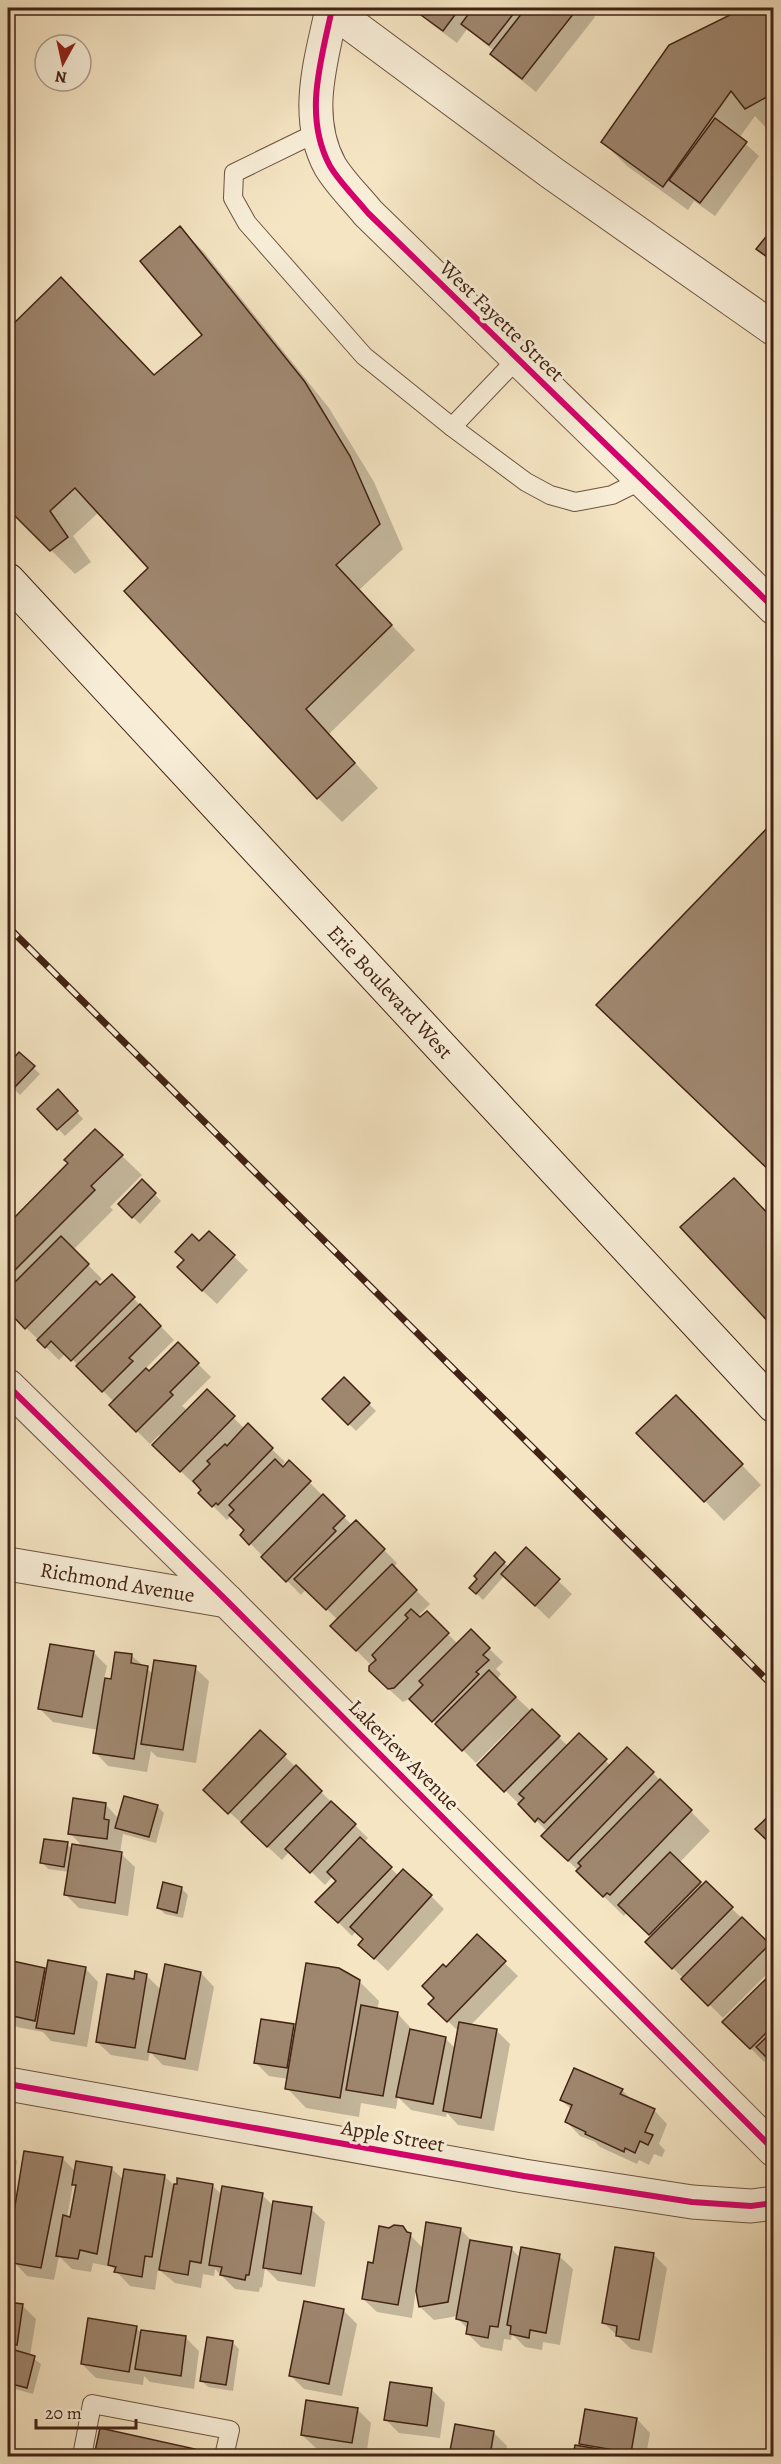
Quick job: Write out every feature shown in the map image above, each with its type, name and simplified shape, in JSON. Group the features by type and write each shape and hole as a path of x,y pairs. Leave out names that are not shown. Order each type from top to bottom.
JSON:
{"street":[{"name":"West Fayette Street","path":"774,329 552,173 331,8 315,90 318,132 331,166 368,213 774,608"},
{"name":"Erie Boulevard West","path":"8,580 774,1406"},
{"name":"Lakeview Avenue","path":"8,1386 227,1601 774,2150"},
{"name":"Richmond Avenue","path":"8,1563 227,1601"},
{"name":"Apple Street","path":"8,2084 524,2176 681,2201 750,2206 774,2203"}],"lane":[{"path":"318,132 234,173 233,198 248,223 364,356 452,427 526,482 550,495 575,502 612,495 642,480"},
{"path":"452,427 517,359"},
{"path":"82,2457 92,2404 230,2430 224,2457"}],"building":[{"path":"416,8 460,8 443,31 414,10"},
{"path":"473,8 518,8 489,45 461,24"},
{"path":"526,8 578,8 522,79 490,54"},
{"path":"744,8 774,8 774,93 745,109 731,91 663,187 601,142 669,45"},
{"path":"715,118 747,142 700,203 669,180"},
{"path":"180,226 305,382 350,456 380,524 336,565 392,625 306,709 355,763 317,799 124,591 148,568 75,488 50,511 68,537 50,551 8,509 8,489 13,484 8,479 8,329 61,277 154,375 202,335 140,261"},
{"path":"774,227 774,262 756,249"},
{"path":"774,821 774,1175 596,1005"},
{"path":"19,1052 35,1066 12,1090 8,1085 8,1064"},
{"path":"58,1089 78,1111 57,1130 37,1109"},
{"path":"95,1129 123,1155 91,1186 95,1190 8,1277 8,1224 68,1163 64,1160"},
{"path":"734,1178 774,1220 774,1328 680,1227"},
{"path":"142,1179 156,1193 132,1218 118,1204"},
{"path":"209,1231 235,1255 202,1291 177,1267 184,1260 175,1252 192,1234 199,1241"},
{"path":"61,1236 89,1264 25,1329 8,1311 8,1289"},
{"path":"112,1274 135,1297 71,1361 51,1341 45,1348 37,1340 96,1281 100,1285"},
{"path":"140,1304 161,1326 129,1358 133,1361 102,1392 76,1366"},
{"path":"178,1342 199,1363 170,1392 173,1395 136,1432 109,1405 146,1368 149,1371"},
{"path":"344,1377 370,1403 348,1425 322,1399"},
{"path":"207,1389 235,1416 180,1472 152,1445"},
{"path":"676,1395 743,1464 704,1502 636,1433"},
{"path":"248,1423 273,1448 218,1505 216,1503 212,1507 198,1493 201,1490 193,1481 210,1464 207,1461 225,1444 227,1446"},
{"path":"275,1459 283,1467 289,1460 311,1481 249,1545 240,1535 244,1530 229,1515 234,1510 229,1505"},
{"path":"323,1494 345,1516 333,1528 336,1531 286,1582 261,1557"},
{"path":"356,1520 385,1549 326,1610 294,1579"},
{"path":"526,1547 560,1579 535,1606 501,1574"},
{"path":"495,1552 505,1562 476,1594 469,1588 477,1579 474,1576"},
{"path":"392,1564 417,1590 356,1651 330,1626"},
{"path":"411,1609 420,1617 427,1611 449,1633 394,1688 388,1689 369,1671 369,1666 376,1660 372,1655 408,1618 405,1615"},
{"path":"471,1629 490,1648 483,1655 489,1660 476,1672 479,1674 432,1722 409,1699 423,1685 419,1681"},
{"path":"50,1644 94,1651 82,1717 38,1709"},
{"path":"115,1652 132,1654 131,1663 148,1666 134,1759 93,1753 105,1678 111,1679"},
{"path":"154,1660 196,1666 183,1750 141,1744"},
{"path":"489,1670 516,1697 462,1751 435,1724"},
{"path":"532,1709 560,1736 504,1792 477,1765"},
{"path":"260,1730 286,1754 228,1814 203,1790"},
{"path":"579,1733 607,1759 544,1823 538,1818 535,1822 518,1804 524,1798 519,1794"},
{"path":"627,1747 654,1772 568,1861 541,1836"},
{"path":"296,1765 322,1791 267,1847 241,1822"},
{"path":"660,1779 692,1810 610,1895 607,1893 603,1897 576,1871 581,1866 578,1863"},
{"path":"124,1796 158,1805 149,1837 115,1828"},
{"path":"73,1798 106,1803 104,1819 109,1820 107,1839 68,1834"},
{"path":"331,1801 356,1824 310,1873 285,1849"},
{"path":"774,1811 774,1847 755,1829"},
{"path":"360,1837 392,1867 338,1923 315,1902 336,1881 327,1872"},
{"path":"44,1839 68,1842 64,1867 40,1863"},
{"path":"72,1844 122,1852 115,1903 64,1895"},
{"path":"670,1852 701,1882 649,1935 618,1905"},
{"path":"403,1869 432,1895 374,1959 358,1945 363,1939 350,1927"},
{"path":"706,1881 733,1907 672,1969 645,1942"},
{"path":"163,1882 182,1887 177,1913 157,1908"},
{"path":"742,1917 770,1944 708,2006 681,1979"},
{"path":"477,1934 506,1961 447,2022 428,2004 434,1998 422,1986 443,1964 446,1967"},
{"path":"8,1960 45,1968 35,2021 8,2015"},
{"path":"48,1960 86,1967 74,2034 36,2028"},
{"path":"306,1963 339,1968 360,1980 340,2098 285,2089"},
{"path":"165,1964 201,1972 185,2059 148,2052"},
{"path":"135,1971 147,1974 135,2048 96,2042 107,1974 134,1979"},
{"path":"774,1971 774,2025 750,2049 722,2022"},
{"path":"361,2005 398,2012 383,2096 346,2090"},
{"path":"261,2019 294,2024 287,2068 254,2063"},
{"path":"459,2022 497,2029 481,2118 443,2111"},
{"path":"410,2029 446,2037 433,2104 396,2097"},
{"path":"774,2030 774,2065 756,2047"},
{"path":"574,2068 623,2089 620,2094 655,2109 645,2132 653,2135 648,2145 640,2141 635,2153 625,2148 624,2152 565,2122 572,2105 560,2100"},
{"path":"24,2151 63,2157 41,2268 12,2263 14,2249 8,2248"},
{"path":"76,2161 112,2167 97,2254 80,2250 78,2259 56,2256 63,2215 70,2217 76,2185 72,2185"},
{"path":"124,2169 165,2175 152,2257 145,2256 142,2277 114,2272 116,2267 108,2265"},
{"path":"177,2178 213,2184 201,2263 190,2261 188,2275 159,2270"},
{"path":"222,2186 263,2193 249,2275 246,2275 245,2280 220,2275 222,2267 209,2265"},
{"path":"273,2201 312,2207 301,2274 263,2268"},
{"path":"426,2222 461,2228 448,2302 419,2307 416,2291"},
{"path":"394,2225 403,2226 407,2232 411,2233 398,2305 362,2299 368,2262 373,2263 379,2226 389,2228"},
{"path":"470,2240 512,2247 498,2327 490,2326 488,2338 466,2334 468,2322 456,2319"},
{"path":"521,2247 560,2254 546,2333 530,2330 529,2338 510,2334 511,2326 507,2325"},
{"path":"615,2247 654,2253 639,2340 616,2336 617,2326 602,2323"},
{"path":"304,2301 344,2309 329,2384 289,2376"},
{"path":"8,2302 23,2304 17,2345 8,2343"},
{"path":"88,2318 137,2326 129,2372 81,2364"},
{"path":"141,2330 186,2336 181,2376 135,2369"},
{"path":"207,2337 233,2341 226,2385 200,2381"},
{"path":"8,2348 35,2356 27,2388 8,2383"},
{"path":"390,2382 432,2388 427,2426 384,2420"},
{"path":"306,2400 358,2408 352,2443 301,2435"},
{"path":"585,2409 637,2418 631,2453 579,2444"},
{"path":"455,2424 494,2431 490,2456 449,2456"},
{"path":"100,2428 195,2449 194,2456 94,2456"},
{"path":"575,2445 638,2456 573,2456"}],"railway":[{"path":"8,927 774,1687"}],"cycle path":[{"path":"329,8 332,9 319,68 317,128 322,147 338,178 368,213 774,608"},
{"path":"8,1386 227,1601 774,2150"},
{"path":"8,2084 524,2176 692,2202 751,2206 774,2203"}]}
